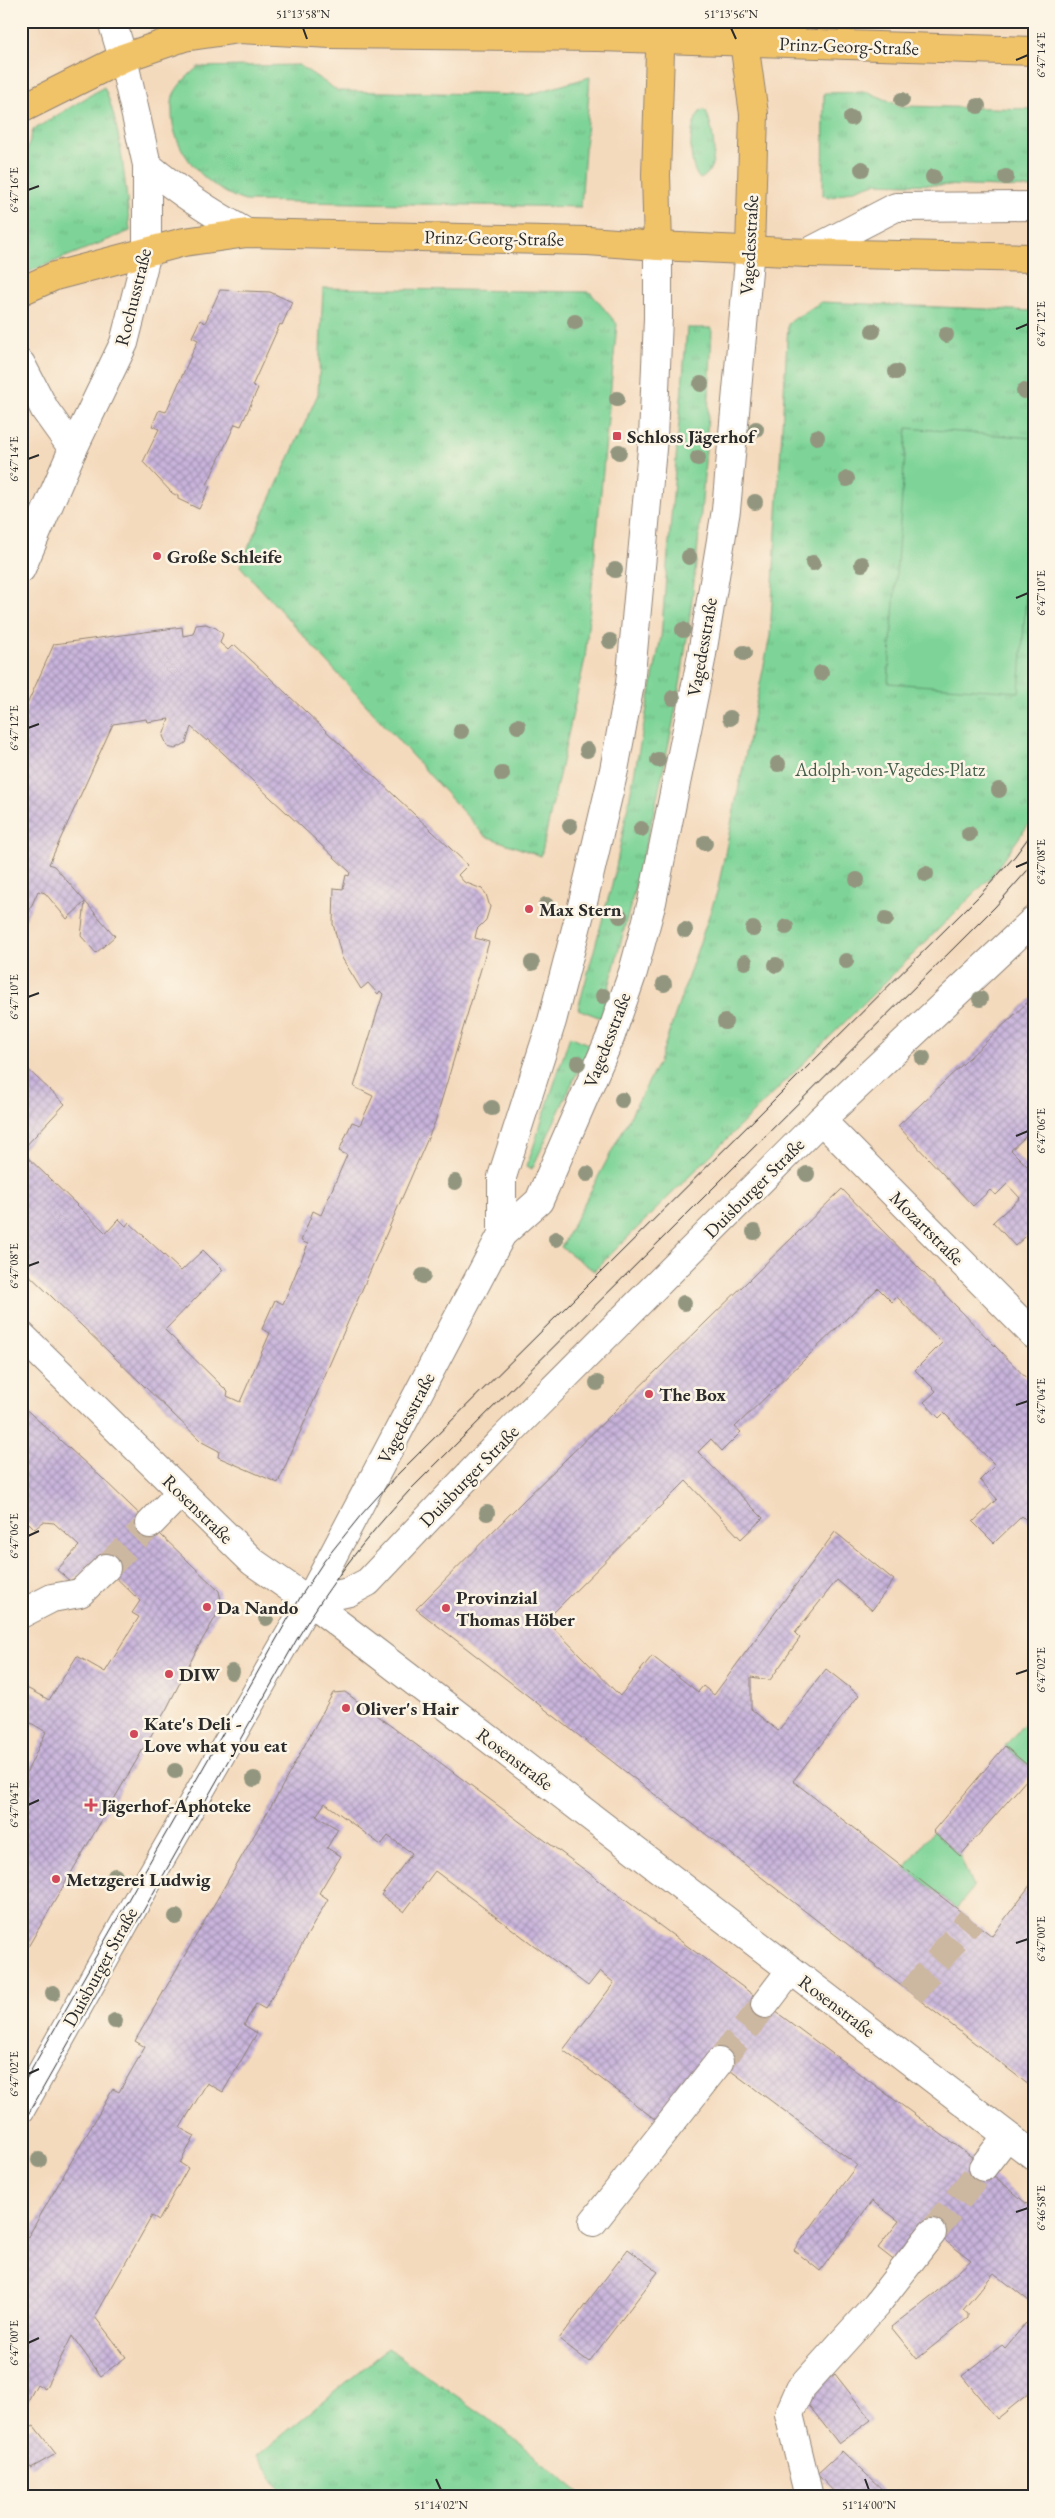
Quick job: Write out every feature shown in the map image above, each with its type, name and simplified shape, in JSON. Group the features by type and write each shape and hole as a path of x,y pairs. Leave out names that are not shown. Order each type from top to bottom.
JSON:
{"main road":[{"name":"Prinz-Georg-Straße","path":"21,108 123,58 184,37 238,24 331,34 590,37 660,31 743,32 1034,51"},
{"name":"Vagedesstraße","path":"658,246 656,176 660,31"},
{"name":"Vagedesstraße","path":"743,32 754,114 750,249"},
{"name":"Prinz-Georg-Straße","path":"21,291 55,276 184,242 247,233 588,241 807,252 1034,258"}],"street":[{"name":"Rochusstraße","path":"21,569 73,449 124,343 146,252 147,165 123,58 112,21"},
{"path":"147,165 173,187 209,212 247,233"},
{"path":"807,252 896,207 1034,206"},
{"name":"Vagedesstraße","path":"502,1234 502,1177 550,1028 584,898 614,770 630,684 653,438 658,318 658,246"},
{"name":"Vagedesstraße","path":"309,1601 502,1234 539,1201 610,1038 633,972 652,902 701,660 726,510 750,249"},
{"path":"21,364 44,410 73,449"},
{"name":"Duisburger Straße","path":"21,2109 147,1882 309,1601 349,1592 368,1582 499,1443 821,1120 1034,920"},
{"name":"Mozartstraße","path":"821,1120 1034,1336"},
{"name":"Rosenstraße","path":"21,1335 253,1562 309,1601 1034,2156"},
{"path":"150,1524 181,1492"},
{"path":"21,1614 52,1598 80,1593 106,1568"},
{"path":"765,2004 791,1970"},
{"path":"593,2222 719,2062"},
{"path":"983,2167 1007,2136"},
{"path":"809,2497 789,2414 800,2389 876,2305 932,2233"}],"green space":[{"path":"299,65 338,91 528,95 590,77 581,207 245,201 218,188 194,167 178,141 173,126 172,101 178,88 198,67"},
{"path":"104,87 115,119 119,138 130,231 21,275 21,170 33,130"},
{"path":"868,92 901,106 1034,109 1034,188 875,183 830,198 823,195 824,93"},
{"path":"702,110 706,111 709,118 714,148 711,167 707,174 700,179 693,164 691,144 694,124"},
{"path":"323,288 590,292 617,324 585,659 541,856 485,836 240,566 318,394"},
{"name":"Adolph-von-Vagedes-Platz","path":"821,302 1034,311 1034,817 989,879 594,1271 561,1247 659,1062 717,892 770,636 788,323"},
{"path":"687,328 712,328 705,460 693,592 681,679 665,764 601,1018 578,1009 614,877 661,637"},
{"path":"907,428 1034,438 1034,490 1019,692 888,683"},
{"path":"570,1036 590,1045 532,1169 527,1166"},
{"path":"1034,1712 1034,1770 1005,1746"},
{"path":"933,1831 960,1856 973,1888 957,1908 905,1868"},
{"path":"388,2348 488,2418 585,2497 285,2497 257,2456"}],"building":[{"path":"220,290 270,292 292,302 252,386 258,388 250,406 241,426 235,424 207,485 210,486 199,509 178,499 178,496 172,493 143,462 159,429 152,426 159,410 166,412 198,340 192,337 200,320 205,323"},
{"path":"206,624 216,628 223,634 220,643 228,650 234,644 468,865 458,875 464,882 482,889 486,894 490,907 486,920 477,929 475,938 489,942 435,1122 278,1483 218,1457 219,1451 202,1442 21,1267 21,1151 106,1233 119,1219 126,1226 129,1222 181,1271 203,1250 223,1270 165,1330 228,1392 227,1396 240,1402 270,1333 262,1329 275,1300 283,1304 308,1244 301,1241 313,1211 321,1215 347,1155 339,1151 352,1122 360,1125 373,1096 354,1087 383,994 380,991 378,994 368,983 361,989 342,958 333,924 334,888 343,889 346,875 349,876 350,872 208,739 207,741 191,727 186,743 175,749 168,747 163,736 169,719 147,722 146,719 113,724 49,864 54,866 115,936 96,953 81,936 85,902 67,919 45,893 38,891 21,930 21,718 54,644 182,627 183,636 193,634 196,625"},
{"path":"1034,996 1034,1129 1011,1150 1034,1173 1034,1229 1015,1246 993,1222 1020,1198 1007,1184 996,1195 990,1190 973,1206 898,1126"},
{"path":"22,1064 65,1104 21,1151 21,1065"},
{"path":"842,1189 1034,1386 1034,1528 1022,1516 994,1543 973,1522 997,1499 980,1480 995,1465 944,1413 939,1418 924,1402 936,1391 915,1370 942,1343 897,1297 892,1302 878,1288 735,1427 741,1432 722,1451 711,1439 698,1452 763,1518 741,1539 686,1481 546,1620 620,1696 652,1656 698,1692 703,1686 714,1695 835,1532 894,1580 872,1610 837,1580 795,1633 800,1638 770,1680 751,1677 751,1709 778,1731 826,1669 859,1695 793,1781 992,1936 1034,1880 1034,2089 416,1609 521,1503"},
{"path":"21,1405 100,1476 219,1591 222,1606 197,1649 167,1708 21,1959 21,1784 46,1732 21,1717 21,1685 49,1700 77,1656 105,1672 139,1617 132,1613 140,1601 100,1562 70,1581 57,1570 79,1546 54,1523 43,1522 35,1529 29,1523 25,1527 21,1524"},
{"path":"345,1692 973,2158 1034,2210 1034,2305 994,2273 963,2310 968,2314 968,2318 917,2359 891,2327 935,2293 971,2260 943,2239 896,2262 878,2248 899,2221 872,2201 820,2271 794,2250 857,2165 719,2062 664,2126 563,2050 614,1983 600,1971 588,1986 435,1871 404,1912 381,1895 412,1853 388,1836 381,1845 325,1803 316,1816 338,1829 327,1848 341,1856 319,1893 328,1899 265,2009 256,2004 244,2025 257,2033 223,2092 207,2083 180,2128 195,2136 180,2163 188,2168 159,2220 152,2216 95,2317 126,2357 101,2376 72,2336 45,2389 37,2384 21,2414 21,2249 113,2089 119,2092 145,2047 135,2041 278,1794 333,1693"},
{"path":"1005,1746 1034,1771 960,1856 933,1831"},
{"path":"628,2249 658,2272 589,2362 559,2339"},
{"path":"1026,2323 1032,2328 1034,2326 1034,2389 997,2419 962,2376 1002,2345 1005,2348"},
{"path":"835,2374 871,2420 839,2444 803,2398"},
{"path":"34,2426 56,2454 31,2468 21,2456 21,2432"},
{"path":"842,2451 890,2497 839,2497 817,2474"}],"tunnel":[{"path":"106,1568 150,1524"},
{"path":"911,1994 971,1919"},
{"path":"719,2062 765,2004"},
{"path":"932,2233 983,2167"}],"tram line":[{"path":"21,2088 301,1596 324,1561 361,1515 398,1474 979,896 1015,856 1034,830"},
{"path":"21,2127 297,1639 335,1581 363,1544 409,1491 995,907 1034,863"}],"place":[{"name":"Schloss Jägerhof","path":"617,436"},
{"name":"Große Schleife","path":"157,556"},
{"name":"Max Stern","path":"529,909"},
{"name":"The Box","path":"649,1394"},
{"name":"Da Nando","path":"207,1607"},
{"name":"Provinzial Thomas Höber","path":"446,1608"},
{"name":"DIW","path":"169,1674"},
{"name":"Oliver's Hair","path":"346,1708"},
{"name":"Kate's Deli - Love what you eat","path":"134,1734"},
{"name":"Jägerhof-Aphoteke","path":"91,1805"},
{"name":"Metzgerei Ludwig","path":"56,1879"}]}
